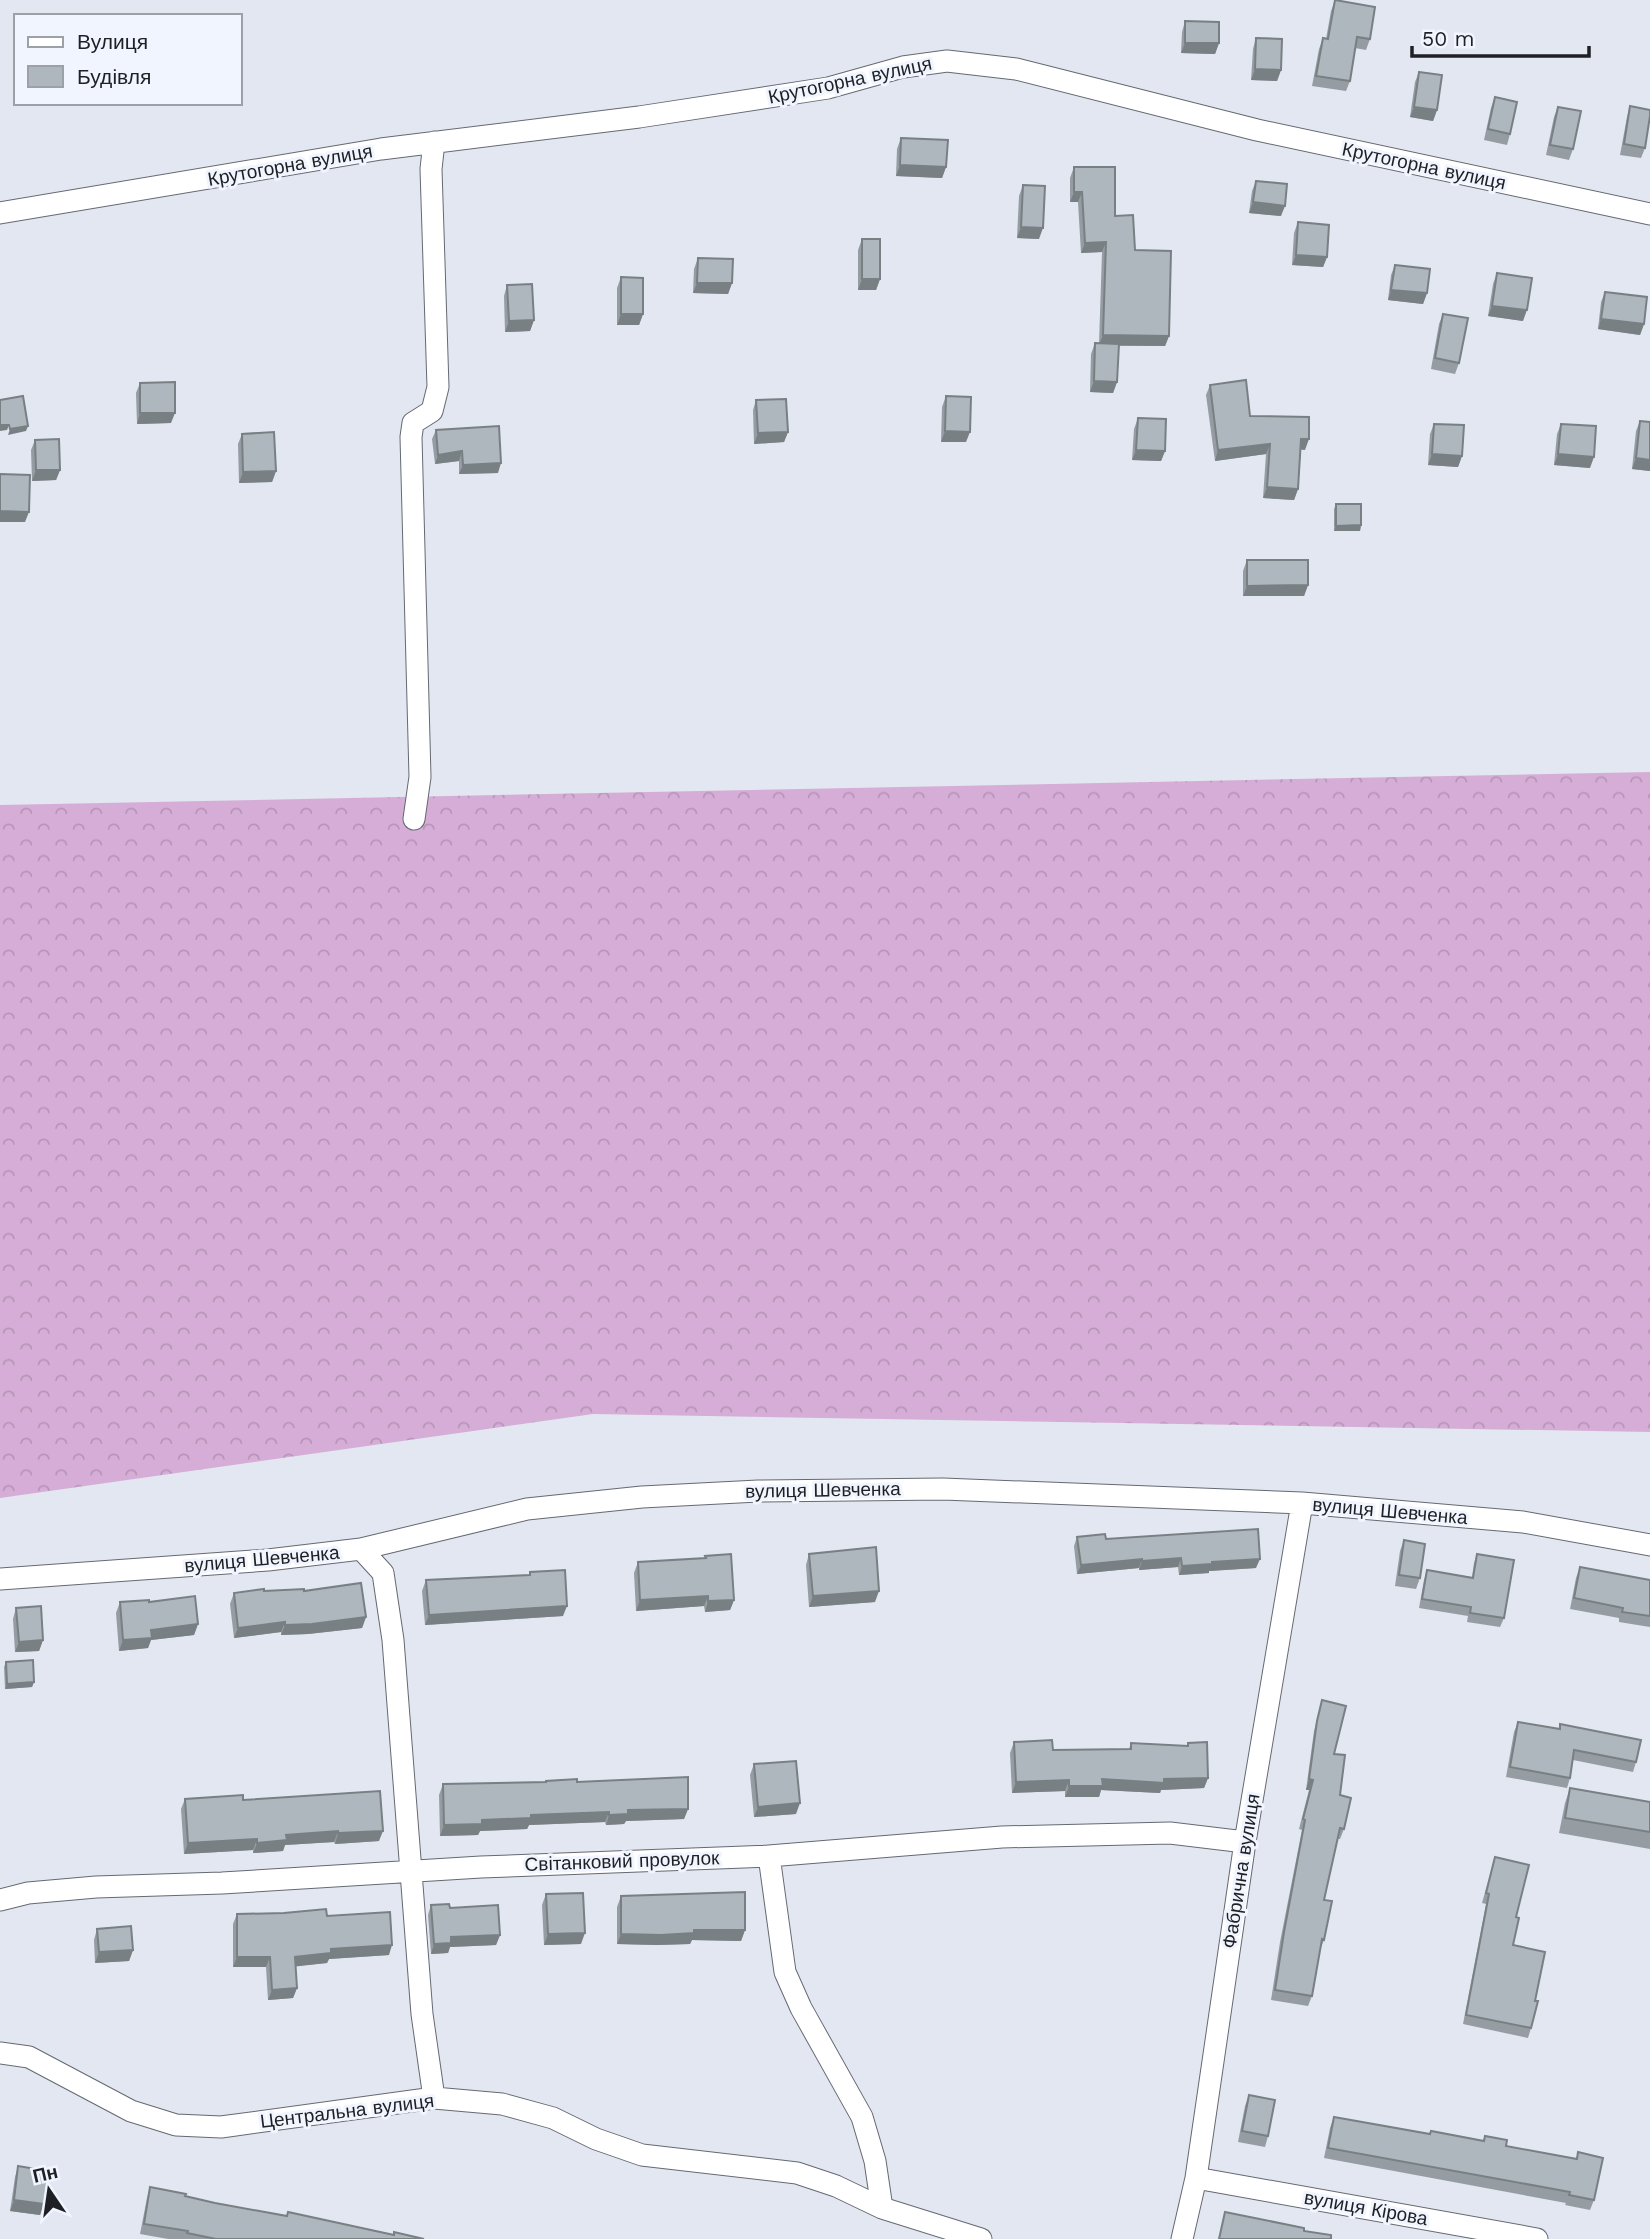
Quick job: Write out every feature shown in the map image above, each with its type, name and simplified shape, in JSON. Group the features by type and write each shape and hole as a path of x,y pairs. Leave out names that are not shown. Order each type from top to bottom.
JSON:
{"street":[{"name":"Крутогорна вулиця","path":"0,214 381,149 639,117 828,88 903,68 947,61 1016,69 1257,130 1650,214"},
{"path":"414,819 420,777 411,438 413,423 432,411 438,387 431,169 434,142"},
{"name":"вулиця Шевченка","path":"0,1579 268,1560 361,1549 527,1510 642,1497 758,1491 943,1489 1302,1503 1523,1522 1650,1545"},
{"name":"Фабрична вулиця","path":"1182,2239 1196,2178 1245,1842 1302,1503"},
{"path":"361,1549 383,1573 393,1640 422,2014 434,2098"},
{"name":"Світанковий провулок","path":"0,1900 28,1893 96,1887 769,1856 1002,1838 1170,1833 1245,1842"},
{"path":"769,1856 785,1972 801,2008 862,2117 875,2161 882,2208"},
{"name":"Центральна вулиця","path":"0,2053 29,2057 131,2111 176,2125 221,2127 434,2098 502,2104 553,2118 596,2139 642,2155 797,2173 836,2186 882,2208 981,2239"},
{"name":"вулиця Кірова","path":"1196,2178 1537,2239"}],"green space":[{"path":"1650,772 1650,1432 593,1414 0,1498 0,805"}],"building":[{"path":"1335,0 1375,7 1370,39 1357,37 1350,81 1316,76 1323,38 1328,39"},
{"path":"1185,21 1219,22 1219,43 1185,43"},
{"path":"1256,38 1282,39 1281,70 1255,69"},
{"path":"1419,72 1442,75 1437,110 1414,107"},
{"path":"1495,97 1517,102 1510,134 1488,129"},
{"path":"1630,106 1650,110 1645,148 1624,144"},
{"path":"1558,107 1581,111 1573,149 1550,145"},
{"path":"901,138 948,140 946,167 900,165"},
{"path":"1074,167 1115,167 1115,216 1133,215 1135,250 1171,251 1169,336 1103,335 1106,242 1085,243 1082,192 1074,192"},
{"path":"1256,181 1287,184 1285,206 1253,202"},
{"path":"1023,185 1045,186 1043,228 1021,227"},
{"path":"1298,222 1329,225 1327,257 1296,255"},
{"path":"862,239 880,239 880,279 862,279"},
{"path":"698,258 733,259 732,283 697,283"},
{"path":"1395,265 1430,269 1427,293 1391,290"},
{"path":"1497,273 1532,278 1527,310 1492,306"},
{"path":"621,277 643,278 643,314 621,314"},
{"path":"532,284 534,320 509,321 507,285"},
{"path":"1605,292 1647,297 1644,324 1601,319"},
{"path":"1443,314 1468,318 1459,363 1435,358"},
{"path":"1095,343 1119,344 1117,382 1094,381"},
{"path":"1246,380 1250,416 1309,417 1309,439 1301,439 1298,489 1267,487 1270,444 1218,450 1210,385"},
{"path":"175,382 175,413 140,413 140,383"},
{"path":"23,396 28,426 10,429 9,425 0,425 0,400"},
{"path":"946,396 971,397 970,432 945,431"},
{"path":"786,399 788,432 758,433 756,400"},
{"path":"1138,418 1166,419 1165,451 1136,450"},
{"path":"1640,421 1650,422 1650,460 1636,458"},
{"path":"1434,424 1464,425 1462,456 1432,454"},
{"path":"1561,424 1596,426 1594,457 1558,454"},
{"path":"499,426 501,463 463,465 462,451 438,455 436,430"},
{"path":"274,432 276,471 243,472 242,434"},
{"path":"59,439 60,470 36,470 35,440"},
{"path":"0,474 30,475 29,512 0,511"},
{"path":"1336,504 1361,504 1361,525 1336,526"},
{"path":"1247,560 1308,560 1308,585 1247,586"},
{"path":"1258,1529 1260,1559 1182,1566 1181,1558 1081,1565 1077,1537 1105,1534 1106,1539"},
{"path":"1404,1540 1425,1544 1420,1578 1399,1575"},
{"path":"876,1547 879,1591 813,1596 809,1554"},
{"path":"731,1554 734,1600 708,1601 708,1596 640,1600 638,1562"},
{"path":"1477,1554 1514,1560 1504,1618 1470,1613 1471,1607 1422,1599 1427,1570 1473,1578"},
{"path":"1580,1567 1650,1580 1650,1616 1622,1612 1623,1608 1574,1598"},
{"path":"565,1570 567,1606 429,1615 426,1580 530,1575 530,1572"},
{"path":"361,1583 366,1617 312,1624 285,1625 285,1622 238,1628 234,1593 264,1589 304,1591"},
{"path":"195,1596 198,1624 151,1630 152,1638 123,1640 120,1602 149,1602"},
{"path":"41,1606 43,1640 19,1642 16,1608"},
{"path":"33,1660 34,1682 7,1684 6,1662"},
{"path":"1322,1700 1346,1706 1334,1754 1345,1755 1340,1795 1351,1798 1344,1829 1340,1828 1324,1900 1332,1901 1312,1996 1275,1990 1305,1820 1303,1819 1313,1780 1309,1779"},
{"path":"1518,1722 1560,1729 1560,1724 1641,1740 1636,1762 1574,1750 1570,1778 1510,1767"},
{"path":"1052,1740 1053,1750 1131,1749 1131,1743 1188,1746 1188,1743 1207,1742 1208,1778 1164,1779 1164,1783 1102,1779 1103,1786 1069,1786 1069,1780 1016,1782 1014,1742"},
{"path":"796,1761 800,1803 758,1807 754,1764"},
{"path":"688,1777 688,1809 628,1810 628,1814 609,1815 609,1812 531,1815 531,1818 482,1820 482,1824 444,1825 443,1784"},
{"path":"1570,1788 1650,1802 1650,1832 1565,1818"},
{"path":"380,1791 383,1831 286,1835 287,1840 257,1843 257,1839 188,1843 185,1799 243,1795 243,1800"},
{"path":"1495,1857 1529,1865 1516,1917 1519,1918 1513,1945 1545,1952 1531,2028 1466,2015 1489,1894 1486,1893"},
{"path":"745,1892 745,1930 694,1930 694,1933 661,1935 621,1934 621,1896"},
{"path":"583,1893 585,1933 548,1934 546,1894"},
{"path":"449,1904 450,1908 498,1905 500,1935 451,1937 451,1943 434,1944 431,1905"},
{"path":"326,1909 327,1916 390,1912 392,1945 331,1949 331,1953 295,1957 297,1988 272,1990 270,1957 237,1957 237,1914"},
{"path":"131,1926 133,1950 99,1952 97,1929"},
{"path":"1249,2095 1275,2100 1268,2136 1242,2131"},
{"path":"1334,2117 1484,2141 1485,2136 1507,2140 1506,2146 1577,2159 1578,2152 1603,2158 1594,2200 1569,2195 1570,2192 1328,2148"},
{"path":"18,2166 48,2171 44,2204 14,2200"},
{"path":"150,2187 215,2203 287,2216 288,2212 424,2239 216,2239 187,2233 188,2231 144,2224"},
{"path":"1225,2212 1304,2228 1304,2231 1331,2235 1331,2239 1219,2239"}]}
